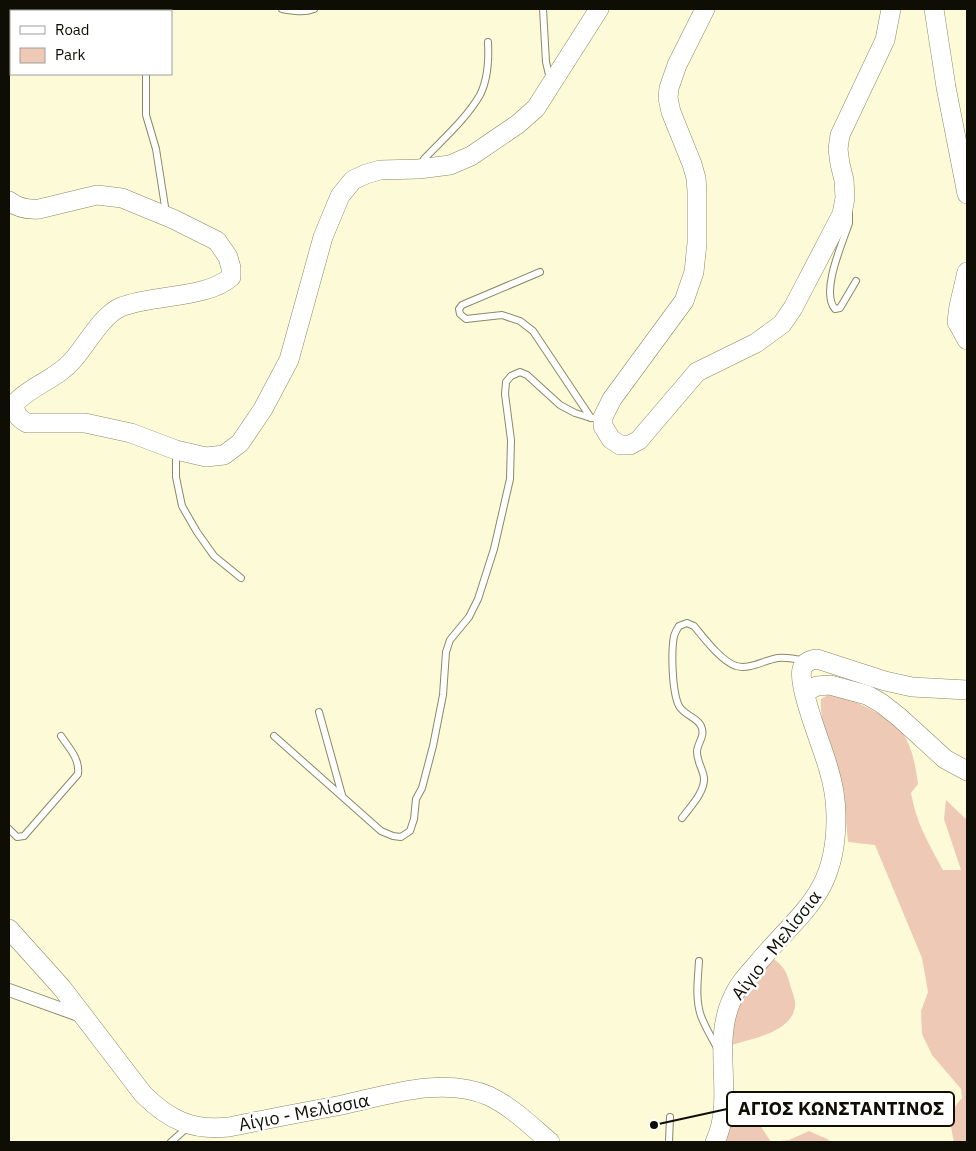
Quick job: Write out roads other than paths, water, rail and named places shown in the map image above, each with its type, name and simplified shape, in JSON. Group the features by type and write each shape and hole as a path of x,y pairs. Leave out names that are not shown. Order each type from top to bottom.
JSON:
{"main road":[{"path":"9,201 14,206 29,210 97,196 122,198 167,216 217,241 228,256 231,268 231,277 223,284 135,303 111,312 72,361 58,374 14,402 14,417 27,423 86,423 131,433 176,450 206,457 224,455 240,443 262,409 289,360 323,237 340,196 354,180 380,170 419,169 450,165 471,156 518,124 536,108 598,9"},
{"path":"705,9 677,66 669,88 668,98 671,112 696,178 697,243 694,272 684,301 597,417 611,439 620,445 630,445 639,440 697,372 756,343 782,324 793,308 842,214 845,198 844,180 838,150 840,135 885,40 891,9"},
{"path":"934,9 946,87 967,194"},
{"path":"967,272 957,322 967,340"},
{"path":"808,662 817,659 822,660 885,681 912,687 967,690"},
{"name":"Αίγιο - Μελίσσια","path":"715,1142 722,1116 723,1028 732,998 764,955 811,904 823,884 832,859 836,829 834,796 828,766 805,692 802,669 808,662"},
{"path":"805,692 817,686 830,685 867,695 899,717 945,759 967,771"},
{"name":"Αίγιο - Μελίσσια","path":"9,929 50,973 143,1094 162,1111 190,1125 210,1128 229,1127 407,1091 451,1088 477,1092 498,1101 550,1142"}],"street":[{"path":"9,990 86,1018"}],"lane":[{"path":"282,9 292,11 314,9"},
{"path":"543,9 546,62 552,84"},
{"path":"419,169 424,159 458,123 480,94 486,76 489,56 488,42"},
{"path":"146,75 146,115 156,149 167,216"},
{"path":"845,198 849,223 832,276 830,294 831,304 835,309 840,308 856,281"},
{"path":"540,272 462,305 459,309 460,314 466,319 502,315 520,321 533,330 597,417"},
{"path":"274,736 381,830 392,836 401,837 410,831 414,819 416,799 422,788 433,746 443,695 446,652 450,640 469,617 478,599 494,549 510,479 511,440 505,394 506,382 520,372 528,375 560,405 575,413 597,417"},
{"path":"176,450 176,478 182,506 214,556 241,578"},
{"path":"682,818 702,789 704,778 697,755 697,749 703,738 702,727 696,719 686,715 679,705 675,691 674,636 679,626 687,622 694,626 727,660 736,666 746,667 776,658 808,662"},
{"path":"319,712 342,796"},
{"path":"9,829 17,837 24,836 78,774 79,768 76,760 61,736"},
{"path":"699,961 697,988 699,1009 722,1060"},
{"path":"669,1142 670,1117"},
{"path":"171,1142 190,1125"}],"place":[{"name":"ΑΓΙΟΣ ΚΩΝΣΤΑΝΤΙΝΟΣ","path":"654,1125"}]}
